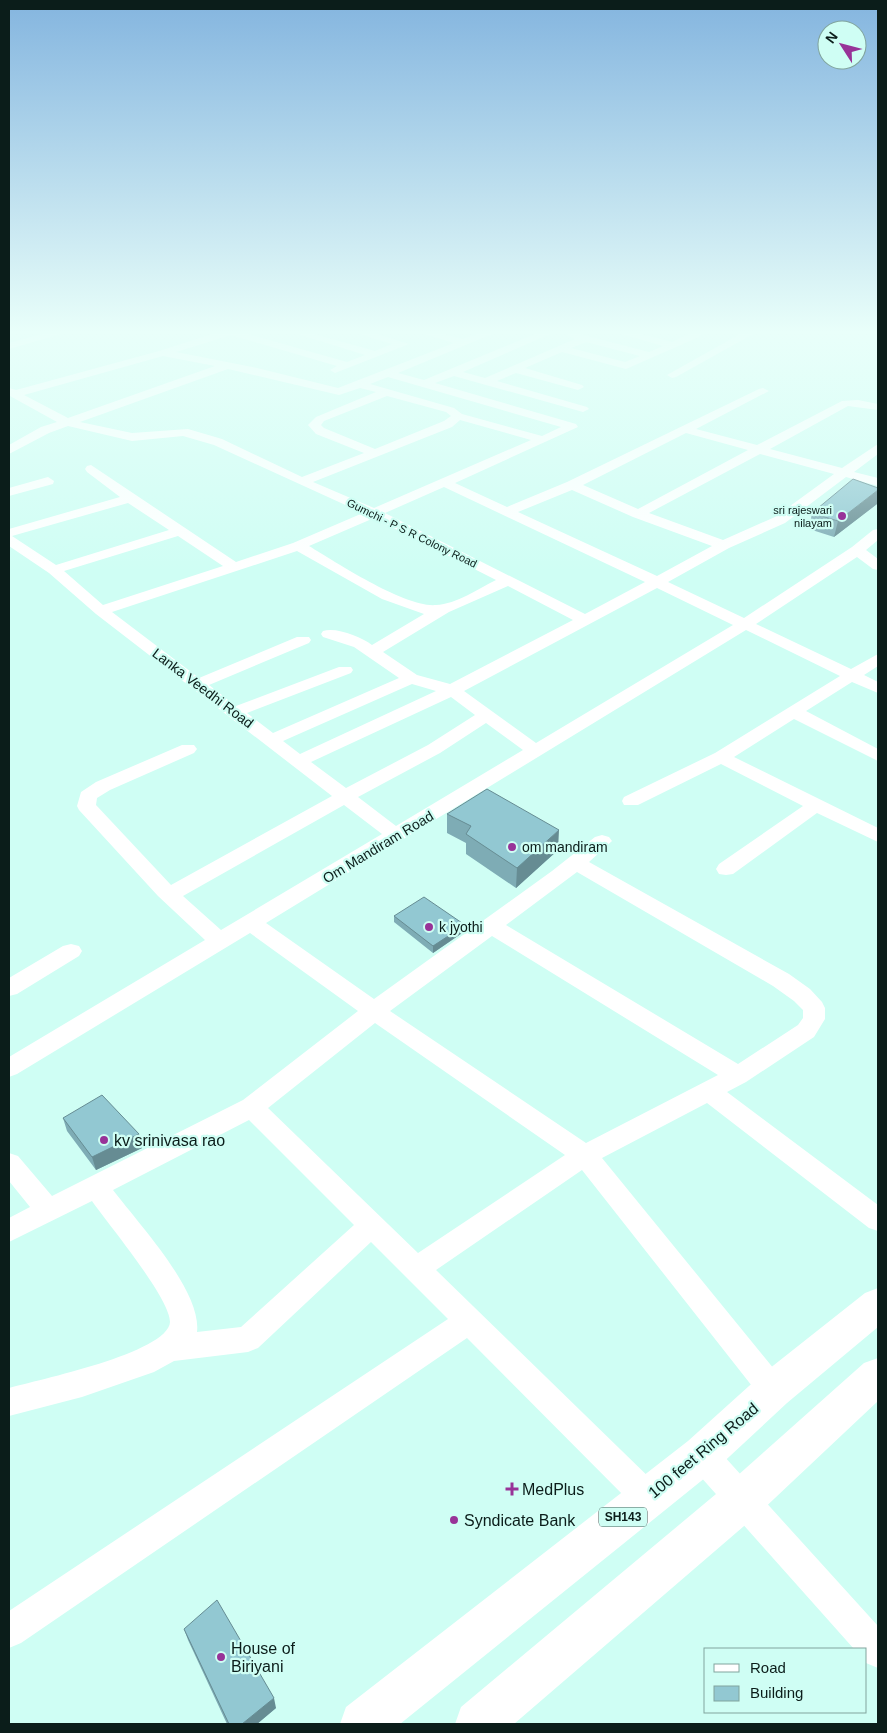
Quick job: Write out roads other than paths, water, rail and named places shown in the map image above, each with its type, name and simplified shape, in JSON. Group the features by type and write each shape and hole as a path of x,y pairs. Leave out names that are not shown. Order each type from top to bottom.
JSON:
{"main road":[{"name":"100 feet Ring Road","path":"363,1724 648,1498 702,1454 774,1390 878,1305"},
{"path":"478,1724 743,1499 878,1376"}],"street":[{"name":"Gumchi - P S R Colony Road","path":"45,410 67,422 116,435 132,437 184,432 202,436 375,513 585,620"},
{"path":"9,450 27,438 101,410"},
{"path":"342,410 320,419 314,425 320,430 374,453"},
{"path":"450,410 458,416 543,440"},
{"path":"101,611 298,546 572,427 513,410"},
{"path":"507,512 572,485 726,410"},
{"path":"638,514 762,450 834,410"},
{"path":"302,482 448,424 458,416"},
{"path":"687,430 878,482"},
{"path":"299,761 452,690 724,546 780,520 878,448"},
{"path":"91,469 130,498 236,568"},
{"path":"9,492 48,481"},
{"path":"445,483 747,623 878,688"},
{"path":"572,485 638,514 724,546"},
{"path":"9,533 130,498"},
{"path":"54,570 180,531"},
{"name":"Om Mandiram Road","path":"9,1068 537,752 747,623 857,550 878,533"},
{"name":"Lanka Veedhi Road","path":"9,540 54,570 101,611 397,836"},
{"path":"298,546 353,578 416,608 428,610 445,608"},
{"path":"857,550 878,566"},
{"path":"372,652 445,608 507,581"},
{"path":"329,634 360,644 411,679 452,690 537,752"},
{"path":"198,684 303,640"},
{"path":"631,800 721,757 878,660"},
{"path":"235,712 345,670"},
{"path":"271,740 411,679"},
{"path":"793,711 878,756"},
{"path":"169,895 345,796 434,749 487,715"},
{"path":"188,749 92,792 85,800 86,806 169,895 221,942"},
{"path":"721,757 878,836"},
{"path":"726,869 816,805"},
{"path":"9,1231 252,1107 374,1011 559,876 602,841"},
{"path":"416,1268 585,1155 738,1076 806,1031 814,1019 814,1008 802,995 781,980 574,862"},
{"path":"251,923 374,1011 585,1155 774,1390"},
{"path":"490,925 738,1076"},
{"path":"9,988 71,952"},
{"path":"708,1091 878,1220"},
{"path":"252,1107 470,1320 648,1498"},
{"path":"9,1163 48,1211"},
{"path":"96,1187 174,1292 184,1320 182,1334 170,1348"},
{"path":"9,1402 82,1383 144,1362 170,1348 248,1338 372,1224"},
{"path":"9,1631 470,1320"},
{"path":"702,1454 878,1651"}],"place":[{"name":"sri rajeswari nilayam","path":"842,516"},
{"name":"om mandiram","path":"512,847"},
{"name":"k jyothi","path":"429,927"},
{"name":"kv srinivasa rao","path":"104,1140"},
{"name":"MedPlus","path":"512,1489"},
{"name":"Syndicate Bank","path":"454,1520"},
{"name":"House of Biriyani","path":"221,1657"}]}
